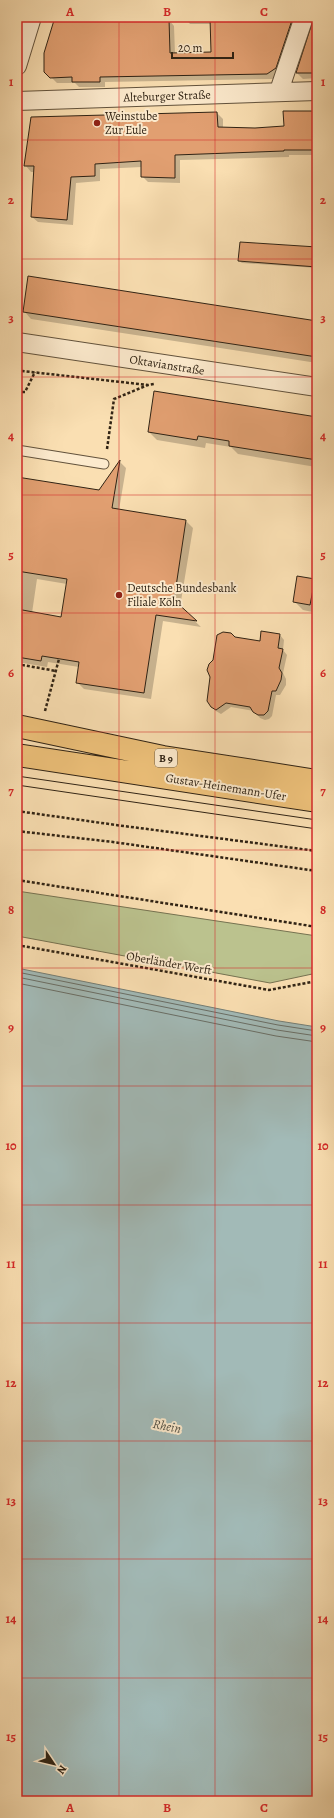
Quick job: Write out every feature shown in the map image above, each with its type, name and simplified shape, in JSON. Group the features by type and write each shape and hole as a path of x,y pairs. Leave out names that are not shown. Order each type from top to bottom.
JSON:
{"main road":[{"name":"Gustav-Heinemann-Ufer","path":"17,726 163,758 317,781"},
{"name":"Gustav-Heinemann-Ufer","path":"17,755 317,801"}],"street":[{"path":"17,66 32,17"},
{"path":"279,91 304,17"},
{"name":"Alteburger Straße","path":"17,101 279,91 317,91"},
{"name":"Oktavianstraße","path":"17,342 317,387"}],"lane":[{"path":"17,450 104,464"}],"path":[{"path":"17,373 22,371 36,372 148,385"},
{"path":"17,392 25,392 36,372"},
{"path":"104,464 114,399 154,384"},
{"path":"40,731 59,659"},
{"path":"17,664 56,671"},
{"path":"17,810 116,825 317,851"},
{"path":"17,831 112,842 317,871"},
{"path":"17,865 21,831"},
{"path":"17,880 317,927"},
{"path":"17,884 21,892 17,907"},
{"name":"Oberländer Werft","path":"17,945 269,990 317,981"}],"green space":[{"path":"17,891 317,936 317,973 270,983 17,936"}],"water":[{"name":"Rhein","path":"17,968 279,1021 317,1027 317,1801 17,1801"}],"building":[{"path":"55,17 132,17 131,19 169,19 170,53 211,52 210,18 293,17 276,68 267,74 100,77 100,82 72,82 72,77 50,78 44,72 44,53"},
{"path":"314,17 317,17 317,73 296,73"},
{"path":"283,111 317,111 317,150 175,155 175,178 141,177 141,161 95,164 95,176 71,177 67,220 31,217 34,166 24,166 31,117 217,112 218,127 255,128 284,126"},
{"path":"240,242 317,247 317,267 238,261"},
{"path":"28,276 317,321 317,357 23,312"},
{"path":"154,391 317,417 317,460 229,446 229,441 198,436 197,440 148,432"},
{"name":"Deutsche Bundesbank Filiale Köln","path":"120,460 112,508 186,520 174,600 197,621 156,615 144,693 76,683 79,662 42,656 41,661 17,657 17,609 61,617 67,579 17,571 17,477 99,490"},
{"path":"297,576 315,579 310,605 293,602"},
{"path":"261,631 280,634 278,648 283,649 279,668 282,673 281,680 276,691 272,691 268,711 264,715 258,715 253,712 250,707 226,703 216,710 211,707 207,701 210,677 207,670 209,664 213,660 217,635 223,632 231,633 235,637 260,641"}],"tram line":[{"path":"17,776 317,820"},
{"path":"17,785 317,829"}],"place":[{"name":"Weinstube Zur Eule","path":"97,123"},
{"name":"Deutsche Bundesbank Filiale Köln","path":"119,595"}]}
